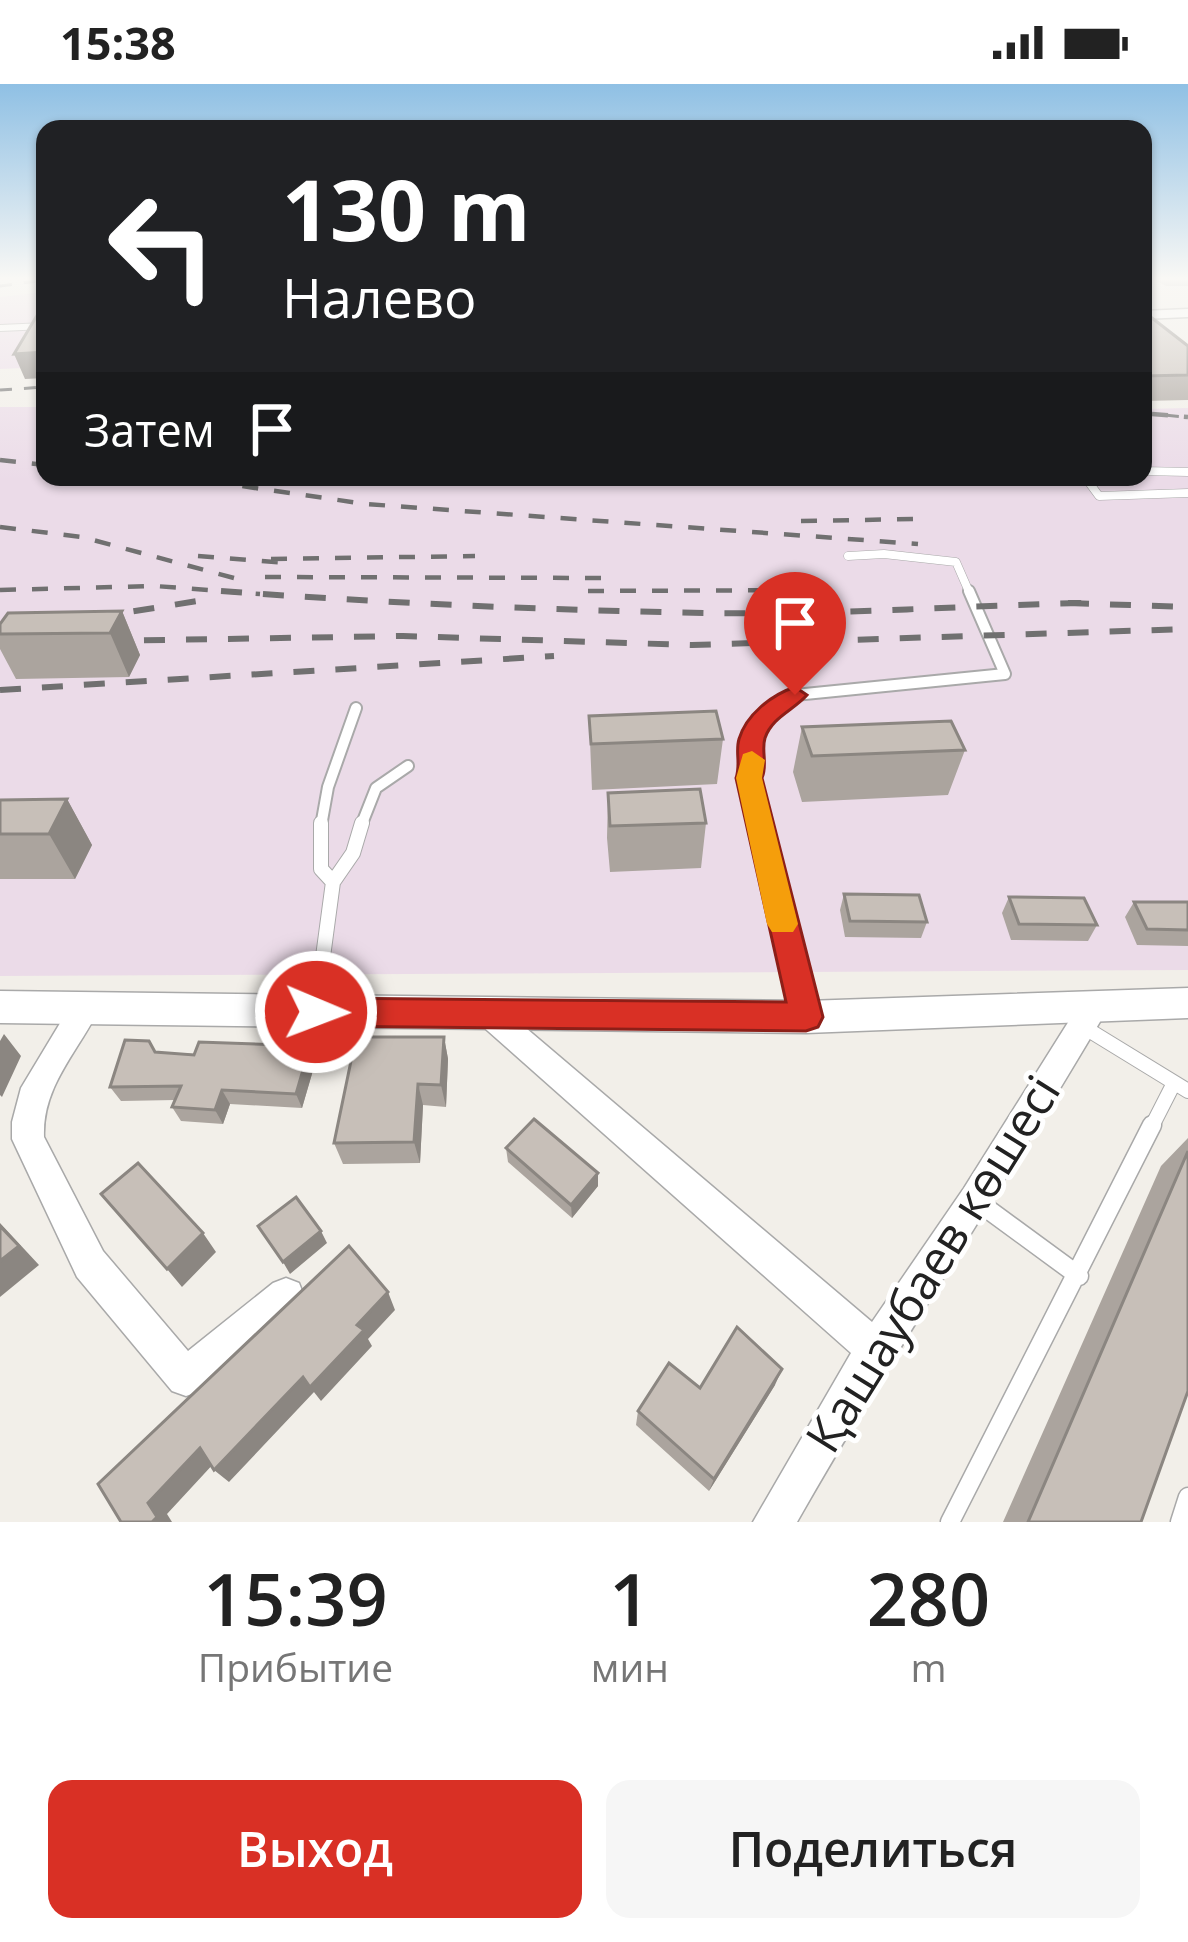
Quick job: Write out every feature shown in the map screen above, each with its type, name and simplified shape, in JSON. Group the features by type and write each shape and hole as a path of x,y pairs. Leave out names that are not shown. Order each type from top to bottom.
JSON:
{"street":[{"path":"0,1007 806,1017 1087,1016 1188,1003"},
{"path":"84,1009 34,1095 25,1120 28,1139 89,1264 186,1377 286,1296"},
{"path":"490,1015 875,1349"},
{"name":"Қашаубаев көшесі","path":"774,1522 875,1349 976,1200 1087,1016"}],"lane":[{"path":"1152,471 1188,472"},
{"path":"1092,486 1100,496 1188,493"},
{"path":"806,1017 749,778 753,768 750,742 762,718 795,695 1005,674 956,562 884,554 848,556"},
{"path":"333,882 321,868 321,830 332,771 356,708"},
{"path":"316,1012 333,882 348,867 367,799 386,776 408,766"},
{"path":"950,1522 1181,1087 1087,1016"},
{"path":"976,1200 1078,1276"},
{"path":"1180,1522 1188,1497"}],"shaded area":[{"path":"0,347 36,347 36,367 0,369"},
{"path":"0,407 36,407 36,486 1152,486 1152,409 1188,408 1188,970 0,976"}],"building":[{"path":"18,347 36,347 36,353 14,354"},
{"path":"1152,347 1188,347 1188,375 1152,376"},
{"path":"122,611 110,633 0,634 8,613"},
{"path":"716,711 723,739 591,744 589,716"},
{"path":"951,721 965,750 812,756 802,727"},
{"path":"700,789 706,823 610,826 608,793"},
{"path":"67,799 49,834 0,834 0,800"},
{"path":"844,894 919,895 927,922 850,921"},
{"path":"1009,897 1084,898 1097,925 1019,924"},
{"path":"1134,902 1188,902 1188,930 1147,929"},
{"path":"356,1037 444,1037 441,1085 418,1084 414,1142 334,1143"},
{"path":"125,1040 149,1041 155,1052 194,1055 199,1042 310,1046 296,1094 222,1090 215,1110 172,1107 181,1086 110,1087"},
{"path":"534,1119 598,1173 571,1205 506,1148"},
{"path":"1188,1151 1188,1391 1141,1522 1028,1522"},
{"path":"138,1163 203,1233 167,1269 101,1194"},
{"path":"296,1197 321,1231 283,1262 258,1226"},
{"path":"0,1226 19,1246 0,1261"},
{"path":"349,1246 388,1292 357,1325 364,1330 310,1387 303,1377 214,1470 200,1448 148,1503 157,1517 152,1522 121,1522 98,1484"},
{"path":"737,1327 782,1369 714,1479 638,1411 669,1363 700,1388"}],"railway":[{"path":"0,390 36,388"},
{"path":"1152,414 1164,415"},
{"path":"1152,414 1164,415"},
{"path":"1164,415 1188,417"},
{"path":"1164,415 1185,417"},
{"path":"0,460 36,464"},
{"path":"241,486 366,504 918,544"},
{"path":"801,521 915,519"},
{"path":"0,527 82,537 234,578"},
{"path":"198,556 287,563"},
{"path":"271,559 475,556"},
{"path":"265,577 607,578"},
{"path":"0,590 155,586 260,594"},
{"path":"588,591 819,590"},
{"path":"221,591 706,613 1075,603"},
{"path":"92,618 210,599"},
{"path":"1068,603 1075,603"},
{"path":"1075,603 1188,607"},
{"path":"1075,603 1082,603"},
{"path":"102,641 403,636 692,645 1188,629"},
{"path":"0,690 554,656"}],"slow traffic":[{"path":"752,760 749,778 783,924"}],"route":[{"path":"316,1012 806,1017 749,778 753,768 750,742 762,718 795,695"}]}
